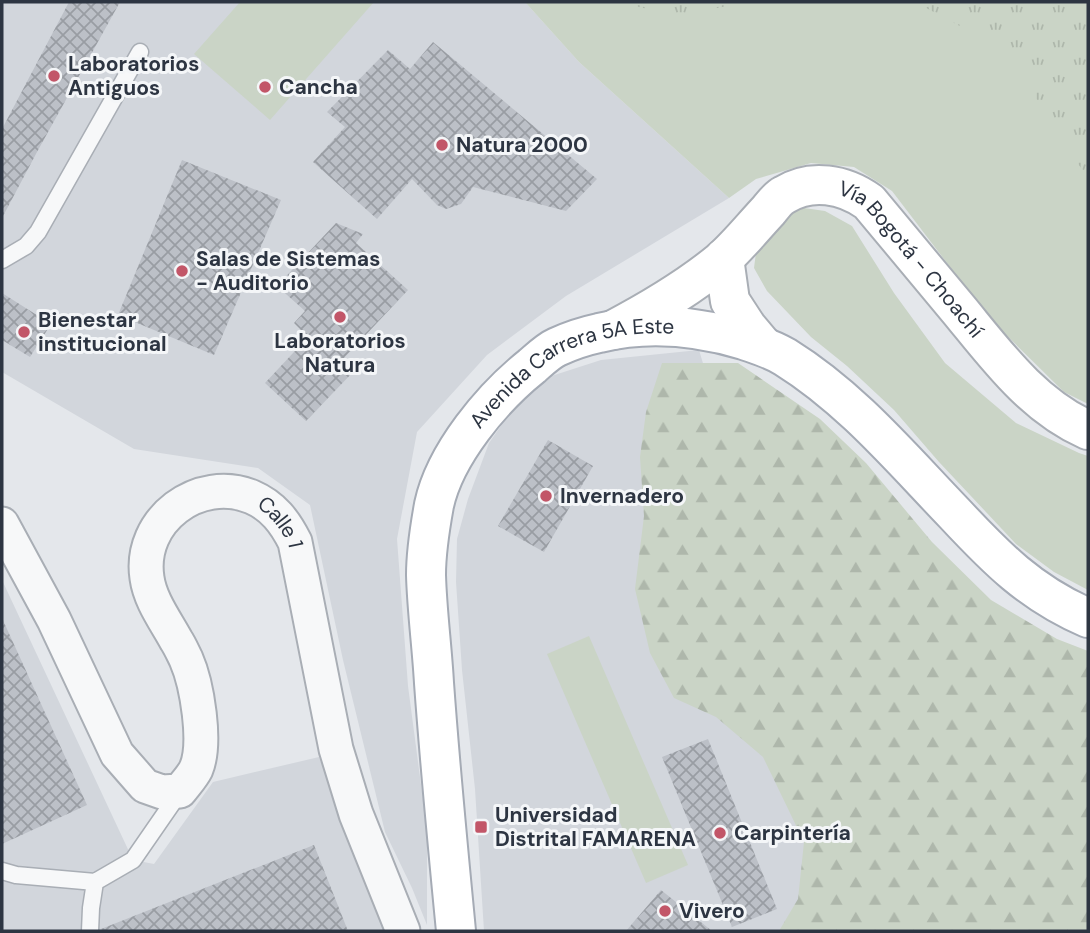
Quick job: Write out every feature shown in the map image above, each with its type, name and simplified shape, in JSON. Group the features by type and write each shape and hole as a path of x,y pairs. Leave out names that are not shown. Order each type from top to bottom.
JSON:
{"main road":[{"name":"Vía Bogotá - Choachí","path":"613,330 674,296 724,258 783,195 807,186 841,187 857,193 869,202 998,358 1031,393 1076,425 1088,430"},
{"path":"724,258 730,301 763,346"},
{"name":"Avenida Carrera 5A Este","path":"456,931 443,801 426,572 435,503 445,475 462,443 488,409 511,383 554,348 586,336 613,330 669,326 699,329 763,346 784,356 863,418 993,555 1018,577 1044,596 1088,618"}],"street":[{"name":"Calle 1","path":"180,791 196,769 200,748 194,681 186,659 150,590 147,577 148,551 158,527 175,507 186,500 211,492 237,492 272,509 295,542 336,749 356,814 403,931"},
{"path":"2,524 54,620 117,754 145,786 162,792 180,791"}],"lane":[{"path":"2,260 26,246 38,232 140,52"},
{"path":"2,871 95,882 133,860 180,791"},
{"path":"90,931 95,882"}],"shaded area":[{"path":"2,2 525,2 579,62 729,198 566,296 487,355 417,432 397,539 408,686 427,830 427,925 385,832 343,660 310,505 258,468 134,449 2,372"},
{"path":"699,350 736,473 945,931 484,931 475,789 456,582 457,539 468,499 489,443 514,407 539,380 601,360"},
{"path":"2,580 133,860 154,864 213,782 319,757 386,931 2,931"}],"green space":[{"name":"Cancha","path":"240,2 374,2 270,120 194,54"},
{"path":"525,2 1088,2 1088,404 1064,392 989,318 892,191 854,167 811,163 756,179 729,198 579,62"},
{"path":"619,2 748,2 676,16"},
{"path":"912,2 1088,2 1088,177 1047,123 1023,69 971,32"},
{"path":"804,208 825,211 852,226 894,293 945,363 1016,423 1088,456 1088,590 1054,572 1016,544 894,410 811,337 767,291 754,268 757,245 778,217"},
{"path":"662,363 738,363 820,419 866,463 932,542 991,600 1057,639 1088,651 1088,931 779,931 798,899 804,842 763,757 716,717 674,698 650,653 635,589 644,516 640,457 646,412"},
{"path":"589,636 688,865 646,883 547,654"}],"building":[{"name":"Laboratorios Antiguos","path":"69,2 120,2 2,218 2,129"},
{"name":"Natura 2000","path":"433,42 597,179 566,211 473,187 461,204 446,209 437,205 412,179 377,219 313,162 345,127 327,112 388,50 410,69"},
{"name":"Salas de Sistemas - Auditorio","path":"182,160 281,200 214,355 118,315"},
{"name":"Laboratorios Natura","path":"336,223 363,234 356,243 408,290 343,359 355,370 306,421 265,383 308,337 294,323 305,311 277,286"},
{"name":"Bienestar institucional","path":"2,293 51,324 30,357 2,340"},
{"name":"Invernadero","path":"548,440 593,466 544,552 498,526"},
{"path":"2,618 87,805 2,844"},
{"name":"Carpintería","path":"708,739 777,909 732,927 662,757"},
{"path":"314,845 348,931 101,929"},
{"name":"Vivero","path":"661,890 712,931 626,931"}],"place":[{"name":"Laboratorios Antiguos","path":"54,76"},
{"name":"Cancha","path":"265,87"},
{"name":"Natura 2000","path":"442,145"},
{"name":"Salas de Sistemas - Auditorio","path":"182,271"},
{"name":"Laboratorios Natura","path":"340,317"},
{"name":"Bienestar institucional","path":"24,332"},
{"name":"Invernadero","path":"546,496"},
{"name":"Universidad Distrital FAMARENA","path":"481,827"},
{"name":"Carpintería","path":"720,833"},
{"name":"Vivero","path":"665,911"}]}
